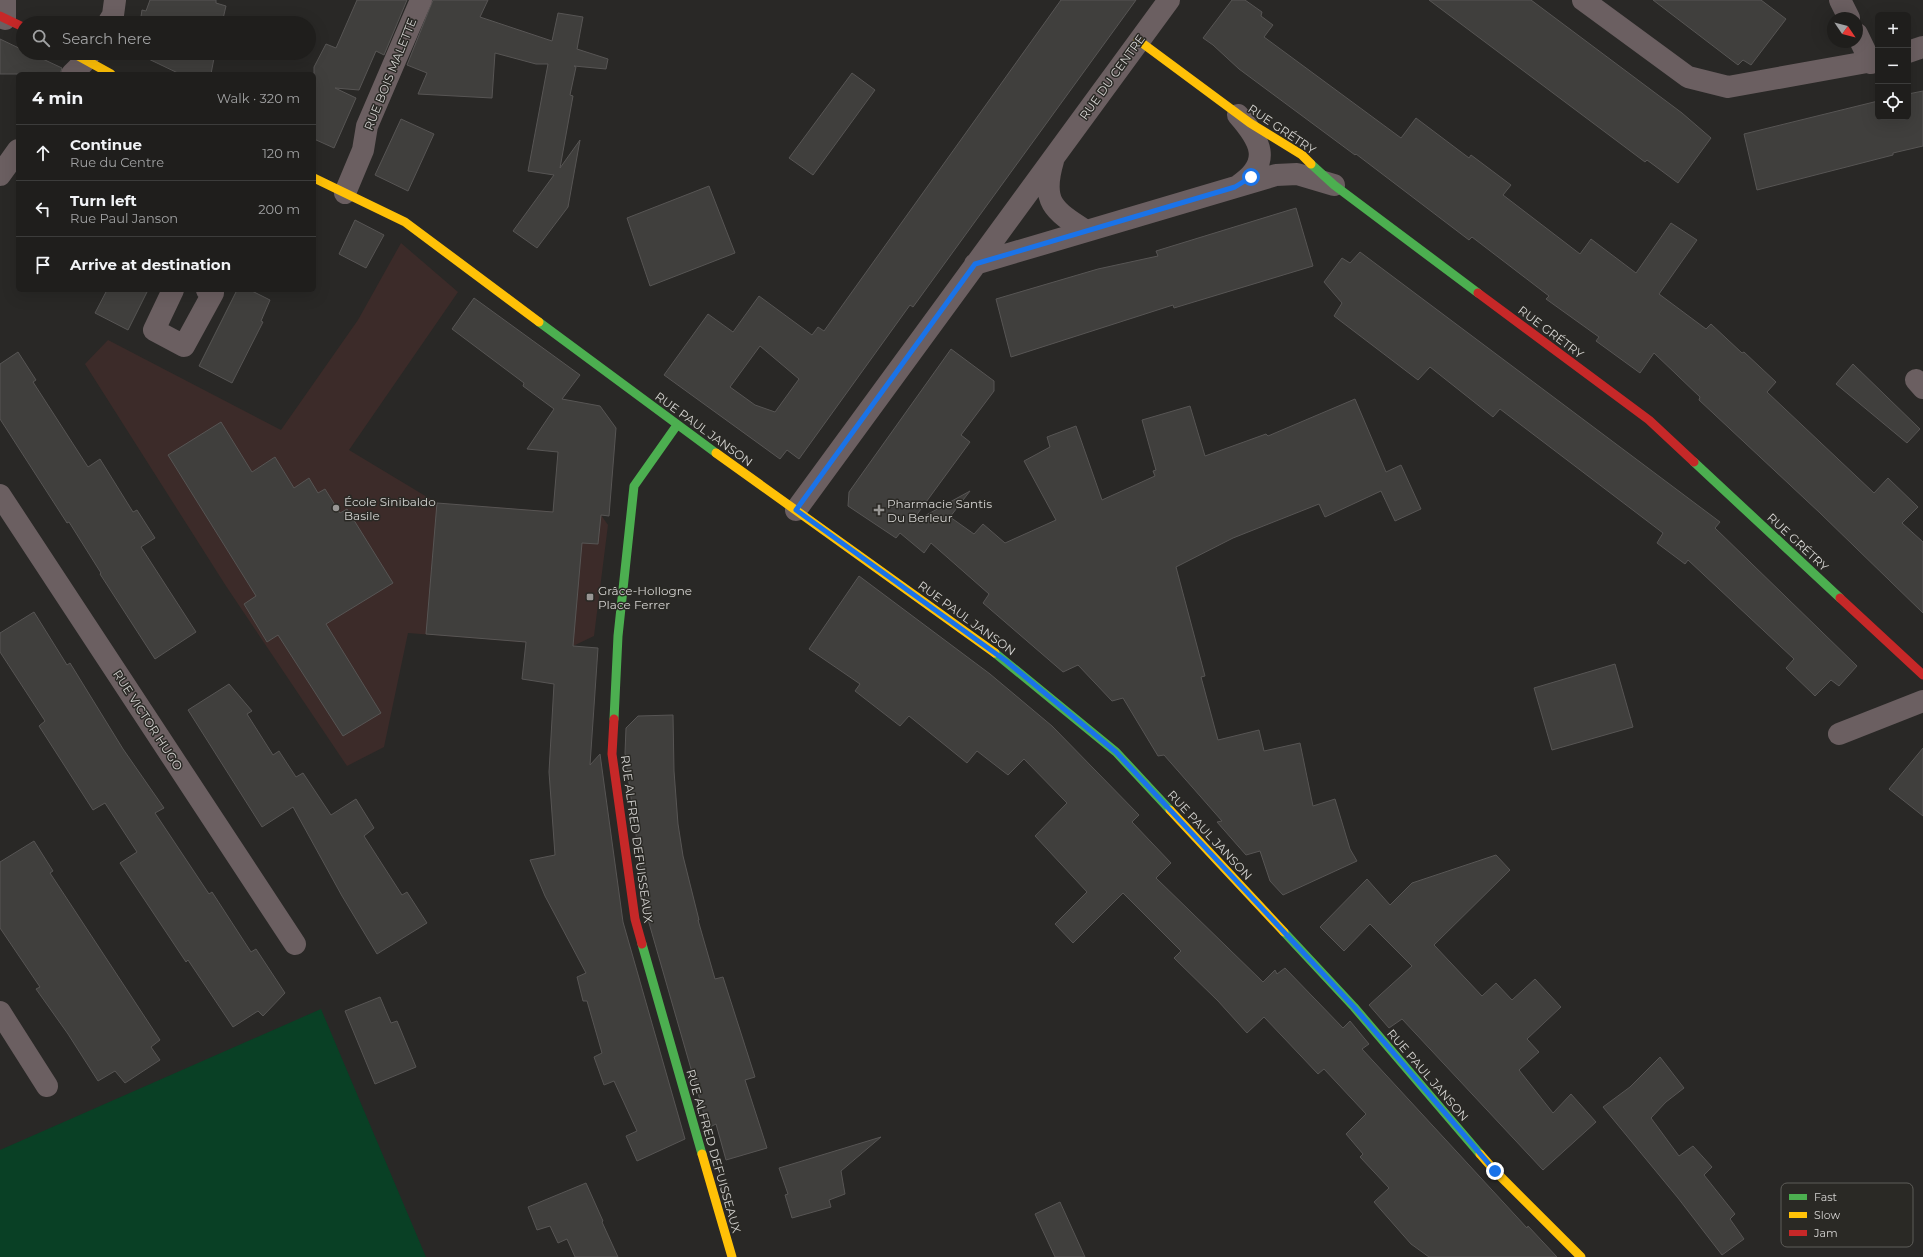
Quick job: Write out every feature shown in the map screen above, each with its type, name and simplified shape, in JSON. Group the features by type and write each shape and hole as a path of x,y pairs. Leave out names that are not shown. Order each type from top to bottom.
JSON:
{"street":[{"path":"112,16 115,0"},
{"name":"RUE BOIS MALETTE","path":"345,193 363,150 367,126 421,0"},
{"name":"RUE DU CENTRE","path":"796,510 1138,40 1169,0"},
{"path":"1583,0 1688,77 1728,87 1874,62 1863,44"},
{"path":"1840,0 1846,12"},
{"name":"RUE GRÉTRY","path":"1138,40 1234,112 1302,155 1334,185 1649,420 1923,675"},
{"path":"1911,51 1923,47"},
{"path":"80,60 107,72"},
{"path":"1234,112 1248,126 1258,142 1260,154 1257,168 1251,177 1235,187"},
{"path":"0,174 16,153"},
{"name":"RUE DU CENTRE","path":"1055,154 1047,180 1049,194 1058,213 1086,231"},
{"path":"975,264 1276,175 1297,174 1334,185"},
{"name":"RUE PAUL JANSON","path":"316,179 406,222 677,425 1006,661 1116,752 1354,1007 1495,1171 1580,1257"},
{"path":"172,292 154,330 184,346 214,293 212,292"},
{"name":"RUE ALFRED DEFUISSEAUX","path":"677,425 634,486 618,636 612,754 634,919 732,1257"},
{"name":"RUE VICTOR HUGO","path":"0,495 295,944"},
{"path":"1839,734 1923,701"},
{"path":"0,1012 47,1086"}],"shaded area":[{"name":"École Sinibaldo Basile","path":"401,243 458,292 349,450 437,503 601,515 608,525 594,636 573,646 408,633 384,747 347,766 226,586 85,364 108,340 281,430 358,320"}],"green space":[{"path":"321,1009 426,1257 0,1257 0,1150"}],"building":[{"path":"150,0 216,0 216,3 226,6 224,16 141,16 142,10 146,11"},
{"path":"357,0 407,0 384,55 376,51 359,90 335,88 356,98 334,148 316,140 316,72 314,72 314,67 326,44 336,48"},
{"path":"433,0 488,0 480,17 552,41 558,13 583,17 577,49 608,59 606,69 574,66 576,67 570,95 573,96 560,168 580,140 568,207 537,248 513,231 554,175 528,171 548,64 536,64 495,53 492,98 418,94 427,73 407,65"},
{"path":"1061,0 1136,0 913,307 910,305 799,459 787,450 780,459 664,375 708,314 733,332 759,296 812,335 818,327 824,331","holes":["760,346 799,379 775,412 755,405 730,387"]},
{"path":"1232,0 1245,0 1262,12 1261,16 1273,25 1264,37 1401,138 1416,118 1469,158 1471,155 1511,185 1503,195 1580,254 1591,239 1636,273 1671,223 1697,240 1659,294 1706,329 1711,324 1742,353 1744,352 1776,382 1767,392 1874,493 1888,478 1918,507 1902,523 1923,542 1923,613 1820,513 1699,400 1700,397 1654,353 1640,373 1596,341 1599,337 1546,299 1549,296 1472,237 1469,240 1356,154 1355,155 1239,69 1213,45 1203,38"},
{"path":"1429,0 1531,0 1682,113 1711,138 1678,183 1647,160 1645,162"},
{"path":"1653,0 1761,0 1786,19 1751,65 1743,60 1738,65"},
{"path":"0,39 16,47 16,60 45,60 62,68 61,72 16,72 16,74 0,74"},
{"path":"151,60 214,60 211,72 176,72"},
{"path":"852,73 875,90 813,175 789,158"},
{"path":"1923,91 1923,146 1757,190 1744,134 1875,102 1875,120 1911,120 1911,93"},
{"path":"401,119 434,134 408,191 375,175"},
{"path":"709,186 735,253 650,286 627,218"},
{"path":"1296,208 1313,266 1174,308 1173,305 1011,357 996,299 1098,269 1158,256 1156,251"},
{"path":"355,220 384,235 366,268 339,254"},
{"path":"1360,252 1720,522 1715,528 1857,666 1839,686 1831,680 1815,696 1786,668 1794,659 1688,560 1685,564 1657,543 1663,533 1500,409 1493,417 1430,367 1418,380 1334,316 1342,303 1324,282 1342,258 1350,263"},
{"path":"106,292 147,292 128,330 95,313"},
{"path":"236,292 254,292 270,300 261,321 263,322 232,383 199,366"},
{"path":"474,298 580,375 562,399 600,406 616,428 609,516 601,515 598,544 582,543 573,646 598,648 590,765 600,754 623,922 685,1139 637,1161 626,1136 637,1131 614,1081 604,1085 594,1057 602,1053 587,1001 583,1001 577,977 586,973 545,896 530,860 555,855 549,772 554,684 522,679 526,642 426,634 437,503 553,512 558,452 527,449 554,409 523,386 524,383 452,329"},
{"path":"951,349 994,381 994,391 961,435 970,442 910,524 970,491 950,517 974,534 983,524 1005,543 1056,520 1024,461 1050,447 1047,437 1076,426 1102,500 1155,476 1153,471 1156,470 1142,420 1190,406 1205,456 1266,434 1268,436 1355,399 1386,472 1401,465 1421,509 1395,521 1381,491 1325,517 1319,504 1233,538 1176,567 1205,676 1201,677 1218,740 1259,730 1264,751 1300,743 1313,806 1335,799 1350,849 1357,861 1283,895 1270,881 1260,851 1246,855 1217,822 1222,821 1164,755 1158,756 1123,698 1112,701 1078,665 1063,672 983,603 989,594 931,543 924,553 900,533 896,538 848,506 849,492"},
{"path":"18,352 36,380 33,382 88,467 100,459 133,512 137,510 155,538 141,547 196,632 155,659 100,574 101,573 69,522 67,523 0,419 0,364"},
{"path":"1853,364 1920,429 1907,443 1836,384"},
{"path":"221,422 252,472 275,457 294,488 309,478 318,493 325,489 340,513 347,509 393,583 326,624 381,713 343,736 278,635 267,642 244,604 256,596 168,455"},
{"path":"859,576 990,674 1052,726 1139,815 1132,822 1171,863 1156,878 1263,982 1275,970 1277,974 1285,968 1343,1028 1350,1021 1369,1044 1362,1049 1527,1228 1528,1226 1557,1257 1429,1257 1411,1244 1374,1202 1389,1188 1360,1157 1363,1154 1346,1134 1366,1114 1324,1069 1318,1074 1264,1017 1247,1033 1218,1001 1174,958 1181,951 1123,893 1073,943 1055,924 1087,892 1035,836 1067,803 1024,759 1008,775 977,751 967,763 909,716 900,726 855,691 860,684 809,649"},
{"path":"34,612 67,665 70,663 123,749 164,808 155,813 209,894 212,892 251,952 256,949 285,993 263,1016 258,1011 233,1027 188,960 186,962 120,863 137,852 105,803 93,810 39,726 45,721 0,652 0,633"},
{"path":"1615,664 1633,727 1552,750 1534,688"},
{"path":"229,684 252,711 247,714 273,755 279,751 296,777 303,773 331,815 356,799 374,828 364,836 402,895 407,892 427,923 377,954 342,896 293,807 262,827 188,710"},
{"path":"673,715 674,771 678,824 683,856 698,920 715,979 723,977 755,1077 745,1080 767,1148 726,1160 716,1124 708,1128 647,916 625,753 626,728 638,716"},
{"path":"1923,748 1923,816 1889,789"},
{"path":"34,841 53,871 50,873 160,1040 151,1047 160,1060 125,1083 115,1071 98,1081 68,1034 36,989 40,987 0,928 0,862"},
{"path":"1496,855 1510,870 1434,945 1482,996 1496,983 1512,1000 1535,979 1561,1007 1527,1039 1539,1052 1519,1070 1553,1113 1571,1094 1596,1122 1543,1170 1402,1019 1389,1028 1369,1005 1412,966 1370,924 1344,951 1320,927 1367,879 1390,905 1412,883"},
{"path":"380,997 391,1023 397,1021 416,1067 375,1084 345,1011"},
{"path":"1660,1057 1684,1088 1666,1102 1651,1118 1679,1156 1693,1146 1712,1167 1704,1175 1735,1214 1730,1219 1744,1239 1722,1255 1678,1198 1603,1107 1630,1087"},
{"path":"881,1137 841,1171 845,1194 829,1200 831,1207 792,1218 785,1195 788,1194 779,1168"},
{"path":"586,1183 618,1257 575,1257 567,1239 558,1243 550,1226 537,1230 528,1207"},
{"path":"1060,1202 1085,1257 1055,1257 1035,1214"}],"traffic: fast":[{"path":"1311,164 1334,185 1478,293"},
{"path":"539,322 716,453"},
{"path":"614,719 618,636 634,486 677,425"},
{"path":"1694,462 1840,598"},
{"path":"995,653 1116,752 1170,810"},
{"path":"1284,932 1354,1007 1480,1154"},
{"path":"642,944 702,1154"}],"traffic: slow":[{"path":"1138,40 1250,123 1302,155 1311,164"},
{"path":"86,60 107,72"},
{"path":"316,179 405,222 539,322"},
{"path":"716,453 995,653"},
{"path":"1170,810 1284,932"},
{"path":"702,1154 732,1257"},
{"path":"1480,1154 1581,1257"}],"traffic: jam":[{"path":"0,16 16,24"},
{"path":"1478,293 1649,420 1694,462"},
{"path":"1840,598 1923,675"},
{"path":"614,719 612,754 635,919 642,944"}],"place":[{"name":"École Sinibaldo Basile","path":"336,508"},
{"name":"Pharmacie Santis Du Berleur","path":"879,510"},
{"name":"Grâce-Hollogne Place Ferrer","path":"590,597"}],"route":[{"path":"1251,177 1235,187 975,264 796,510 1006,661 1116,752 1354,1007 1495,1171"}]}
